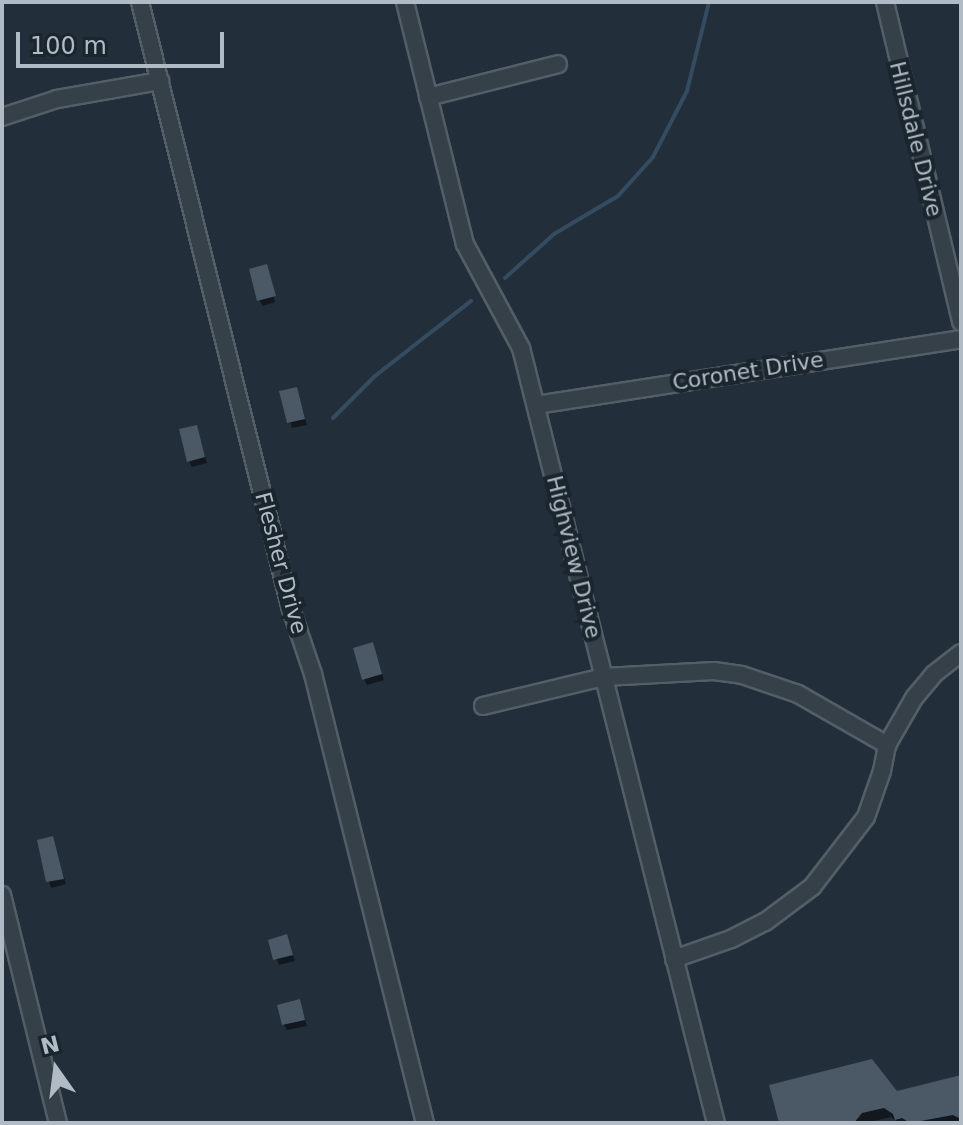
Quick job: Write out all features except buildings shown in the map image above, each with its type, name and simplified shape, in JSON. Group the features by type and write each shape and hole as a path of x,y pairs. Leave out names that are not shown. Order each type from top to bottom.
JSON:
{"street":[{"name":"Flesher Drive","path":"140,2 290,606 313,674 425,1123"},
{"name":"Highview Drive","path":"405,2 465,244 521,348 716,1123"},
{"name":"Hillsdale Drive","path":"885,2 961,322"},
{"path":"428,97 558,64"},
{"path":"2,117 57,99 160,81"},
{"name":"Coronet Drive","path":"536,405 961,339"},
{"path":"674,959 731,939 765,922 812,887 866,817 882,771 887,745 914,698 934,674 961,653"},
{"path":"483,706 604,677 684,671 742,675 798,694 887,745"},
{"path":"2,895 58,1123"}],"waterway":[{"path":"505,278 554,234 618,196 653,157 687,91 709,2"},
{"path":"333,418 375,376 471,301"}]}
